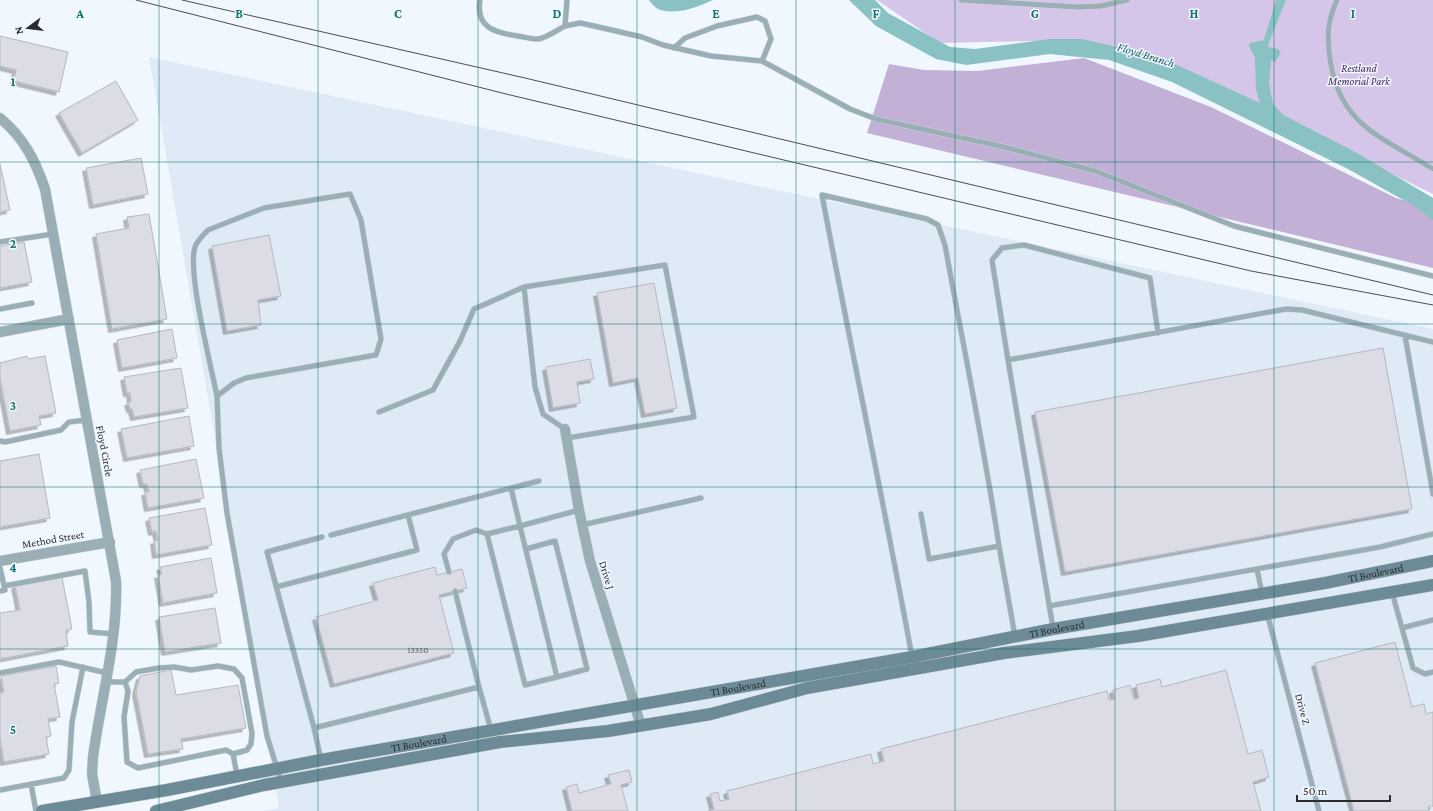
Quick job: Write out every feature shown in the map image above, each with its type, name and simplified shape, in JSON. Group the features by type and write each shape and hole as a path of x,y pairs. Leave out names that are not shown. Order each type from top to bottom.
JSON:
{"street":[{"name":"Floyd Circle","path":"0,118 22,140 36,165 45,189 116,581 117,609 114,634 93,757 92,774 98,807"},
{"path":"0,332 69,319"},
{"name":"Drive J","path":"566,434 578,510 590,561 641,726"},
{"name":"Method Street","path":"0,561 110,542"},
{"name":"TI Boulevard","path":"42,811 98,807 278,767 912,657 1053,629 1325,583 1433,561"},
{"name":"TI Boulevard","path":"156,811 281,781 500,742 589,734 641,726 710,714 815,687 1004,653 1130,637 1433,585"},
{"path":"1263,594 1267,613"}],"lane":[{"path":"480,0 479,7 482,17 488,28 498,34 538,39 565,26 580,23 642,37 674,48 711,56 762,62 850,108 876,119 1004,147 1095,170 1234,226 1433,276"},
{"path":"565,26 567,0"},
{"path":"961,0 1078,7 1101,6 1127,0"},
{"path":"1337,0 1330,14 1328,42 1332,75 1342,100 1352,114 1366,127 1433,169"},
{"path":"674,48 684,38 716,26 757,18 765,21 769,29 771,39 762,62"},
{"path":"217,396 234,383 246,378 376,355 381,339 360,220 350,194 264,208 208,230 201,237 195,247 194,281 217,396 219,448 227,514 267,736 278,767 281,781"},
{"path":"912,657 884,505 857,379 822,195 927,219 938,226 945,245 988,475 999,546 1016,637"},
{"path":"0,242 53,234"},
{"path":"1053,629 992,260 1002,248 1024,245 1150,278 1158,333"},
{"path":"378,412 433,390 460,341 474,309 524,287 665,265 694,417 566,434 543,414 535,387 524,287"},
{"path":"0,309 32,303"},
{"path":"1008,360 1286,309 1302,310 1433,342"},
{"path":"1405,336 1433,494"},
{"path":"0,441 5,442 61,430 69,422 87,420"},
{"path":"331,535 539,481"},
{"path":"510,488 557,677"},
{"path":"582,525 701,498"},
{"path":"449,572 444,554 453,539 476,530 487,534 578,510"},
{"path":"921,514 929,559 999,546"},
{"path":"276,587 417,550 408,515"},
{"path":"487,534 525,685 587,669 555,541 526,549"},
{"path":"1049,606 1380,547 1433,534"},
{"path":"321,760 314,728 267,552 322,537"},
{"path":"0,568 5,590 0,591"},
{"path":"1257,569 1263,594"},
{"path":"4,586 85,571 89,602 90,632 114,634"},
{"path":"455,591 491,731"},
{"path":"1392,592 1413,668 1426,674 1433,672"},
{"name":"Drive Z","path":"1267,613 1319,811"},
{"path":"1402,628 1433,620"},
{"path":"0,673 59,662 83,667 106,678 125,682"},
{"path":"218,666 234,669 242,678 252,733 251,744 247,750 233,754 226,750 138,768 127,762 124,717 128,691 125,682 136,672 159,668 174,667 191,670 218,666"},
{"path":"0,790 64,778 69,770 72,722 83,667"},
{"path":"314,728 479,687"},
{"path":"233,754 237,776"},
{"path":"31,784 36,811"}],"shaded area":[{"path":"149,57 1433,329 1433,811 263,811 279,808"},
{"path":"1084,58 1211,107 1396,198 1433,209 1433,268 867,133 889,64 924,70 977,71"}],"green space":[{"name":"Restland Memorial Park","path":"877,0 1433,0 1433,194 1166,63 1103,46 1030,41 940,43"}],"water":[{"path":"649,0 713,0 693,8 672,12 658,9"},
{"name":"Floyd Branch","path":"849,0 875,0 888,13 950,47 975,49 1050,39 1082,39 1152,55 1260,103 1256,89 1255,58 1249,46 1250,43 1265,40 1280,0 1286,0 1268,45 1269,47 1278,49 1281,52 1275,62 1271,60 1269,84 1273,104 1283,115 1357,153 1433,198 1433,220 1416,207 1348,169 1172,82 1109,60 1050,54 966,65 936,59 876,26"}],"building":[{"path":"0,36 68,52 59,92 14,81 16,70 0,66"},
{"path":"116,81 138,120 82,153 59,113"},
{"path":"141,158 148,194 93,205 86,168"},
{"path":"0,164 10,210 0,212"},
{"path":"149,214 167,319 112,329 96,234 129,228 127,217"},
{"path":"269,235 281,296 258,300 261,325 227,331 212,246"},
{"path":"24,242 32,282 0,288 0,246"},
{"path":"654,283 677,408 645,414 638,378 613,383 597,293"},
{"path":"172,329 177,358 122,368 117,340"},
{"path":"1383,348 1412,509 1065,572 1035,412"},
{"path":"27,356 28,359 45,356 56,413 39,416 41,425 10,431 0,378 0,363"},
{"path":"590,359 594,379 577,382 580,403 553,408 546,367"},
{"path":"181,368 188,408 134,417 128,402 131,402 130,393 127,393 124,377"},
{"path":"189,416 194,446 127,458 121,429"},
{"path":"39,454 50,518 0,527 0,461"},
{"path":"196,459 204,498 148,508 145,492 149,492 147,484 143,484 140,470"},
{"path":"205,508 212,545 156,555 154,541 158,540 156,531 152,532 149,518"},
{"path":"211,558 217,593 163,603 158,575 162,574 160,567"},
{"path":"435,567 437,575 462,569 467,588 439,595 454,653 334,684 316,617 378,600 373,583"},
{"path":"62,577 72,629 66,630 68,646 0,659 0,613 20,610 15,585"},
{"path":"215,608 221,643 165,652 159,617"},
{"path":"1395,642 1412,707 1424,704 1426,714 1433,712 1433,806 1428,807 1429,811 1354,811 1315,663"},
{"path":"56,666 59,683 54,684 60,717 48,719 51,736 46,737 49,754 4,762 0,738 0,693 4,692 1,676"},
{"path":"171,670 176,695 238,685 246,728 181,739 183,749 148,754 136,692 140,676"},
{"path":"1226,670 1248,754 1262,750 1269,777 1253,782 1261,811 708,811 714,809 710,794 718,792 720,801 729,799 727,791 871,754 873,764 884,761 881,749 1107,691 1109,700 1115,699 1113,690 1130,685 1134,699 1139,698 1136,685 1160,679 1162,687"},
{"path":"629,770 632,782 621,785 628,811 572,811 566,787 577,784 579,793 611,784 608,775"}],"waterway":[{"path":"1264,45 1278,0"}],"tram line":[{"path":"136,0 506,94 1251,271 1433,305"},
{"path":"182,0 525,78 1433,295"}]}
